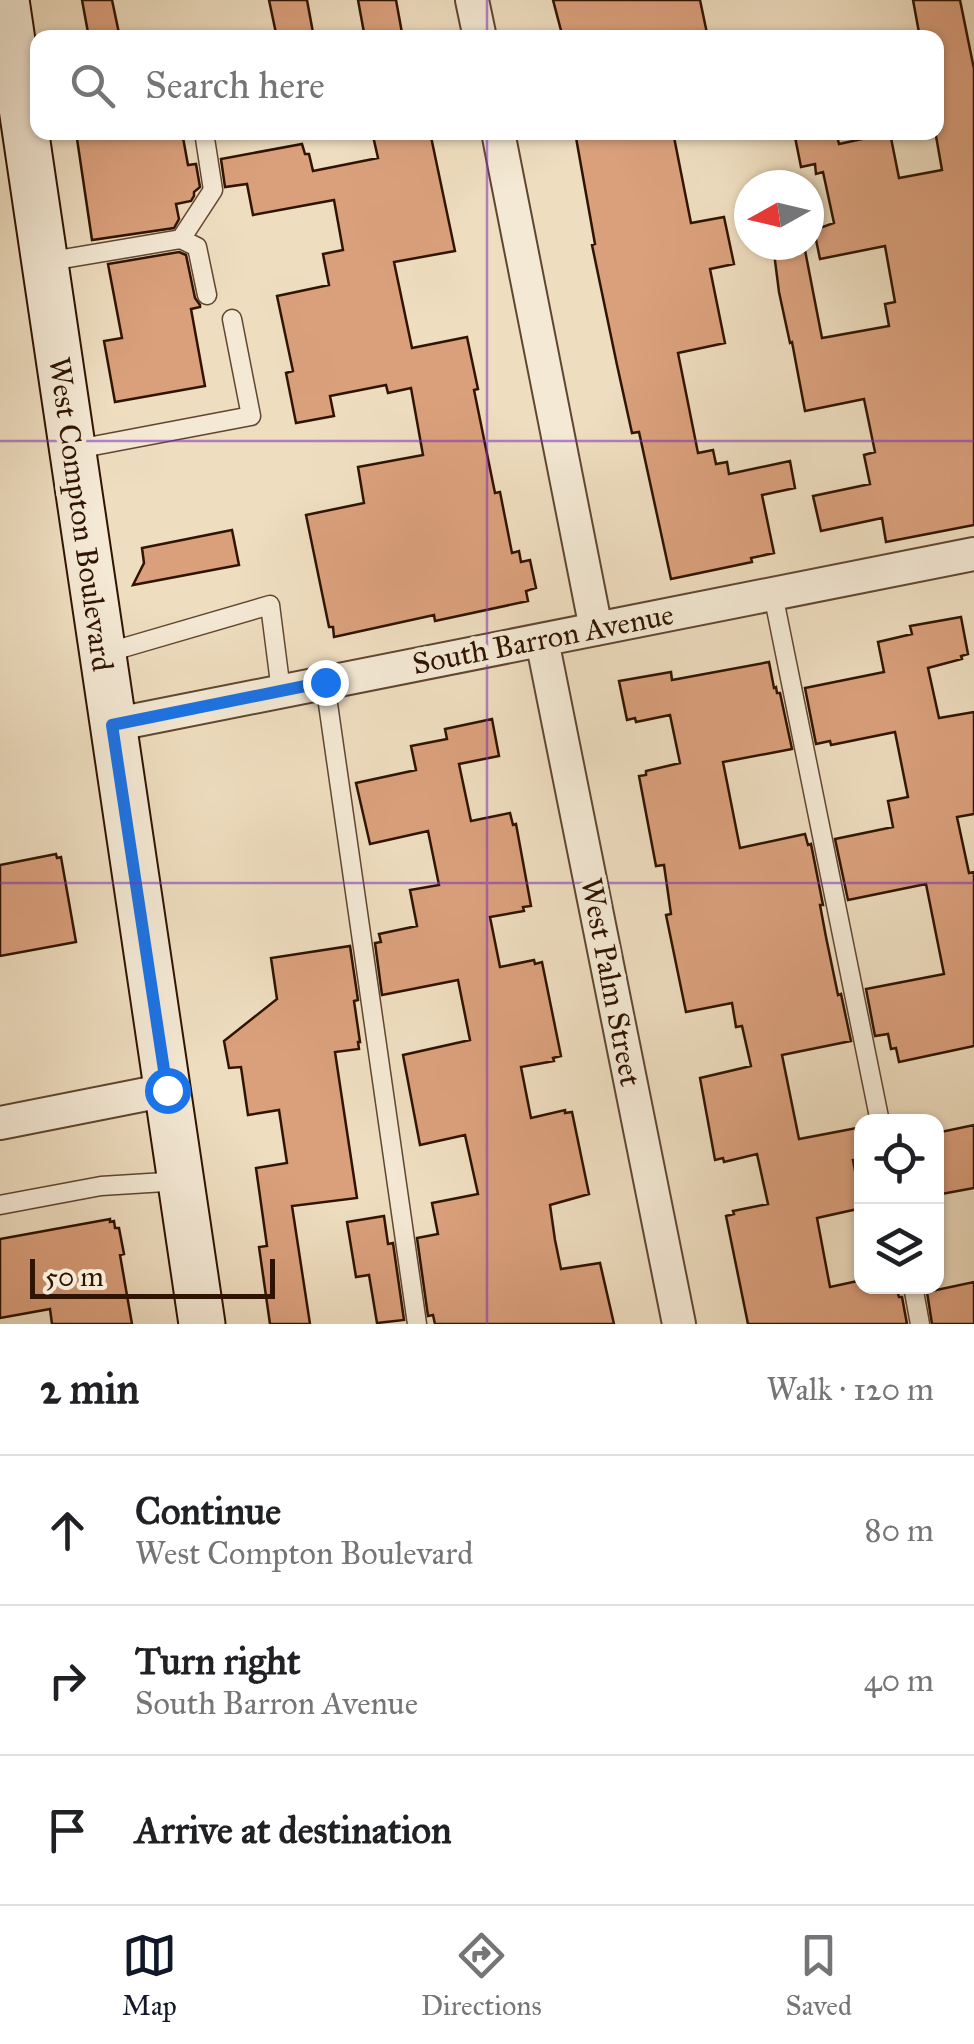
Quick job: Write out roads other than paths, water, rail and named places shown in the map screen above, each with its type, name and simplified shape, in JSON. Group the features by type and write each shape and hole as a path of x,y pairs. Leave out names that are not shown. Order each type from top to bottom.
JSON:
{"main road":[{"name":"West Compton Boulevard","path":"6,0 202,1324"}],"street":[{"path":"472,0 478,30"},
{"path":"500,140 596,629"},
{"name":"South Barron Avenue","path":"112,725 974,554"},
{"name":"West Palm Street","path":"542,640 680,1324"},
{"path":"0,1123 167,1090"}],"lane":[{"path":"181,239 213,190 205,140"},
{"path":"44,262 181,239 197,248 208,296"},
{"path":"72,450 251,416 232,318"},
{"path":"773,594 878,1114"},
{"path":"101,654 270,606 281,692"},
{"path":"325,682 417,1324"},
{"path":"0,1206 101,1186 181,1181"},
{"path":"914,1294 920,1324"}]}
